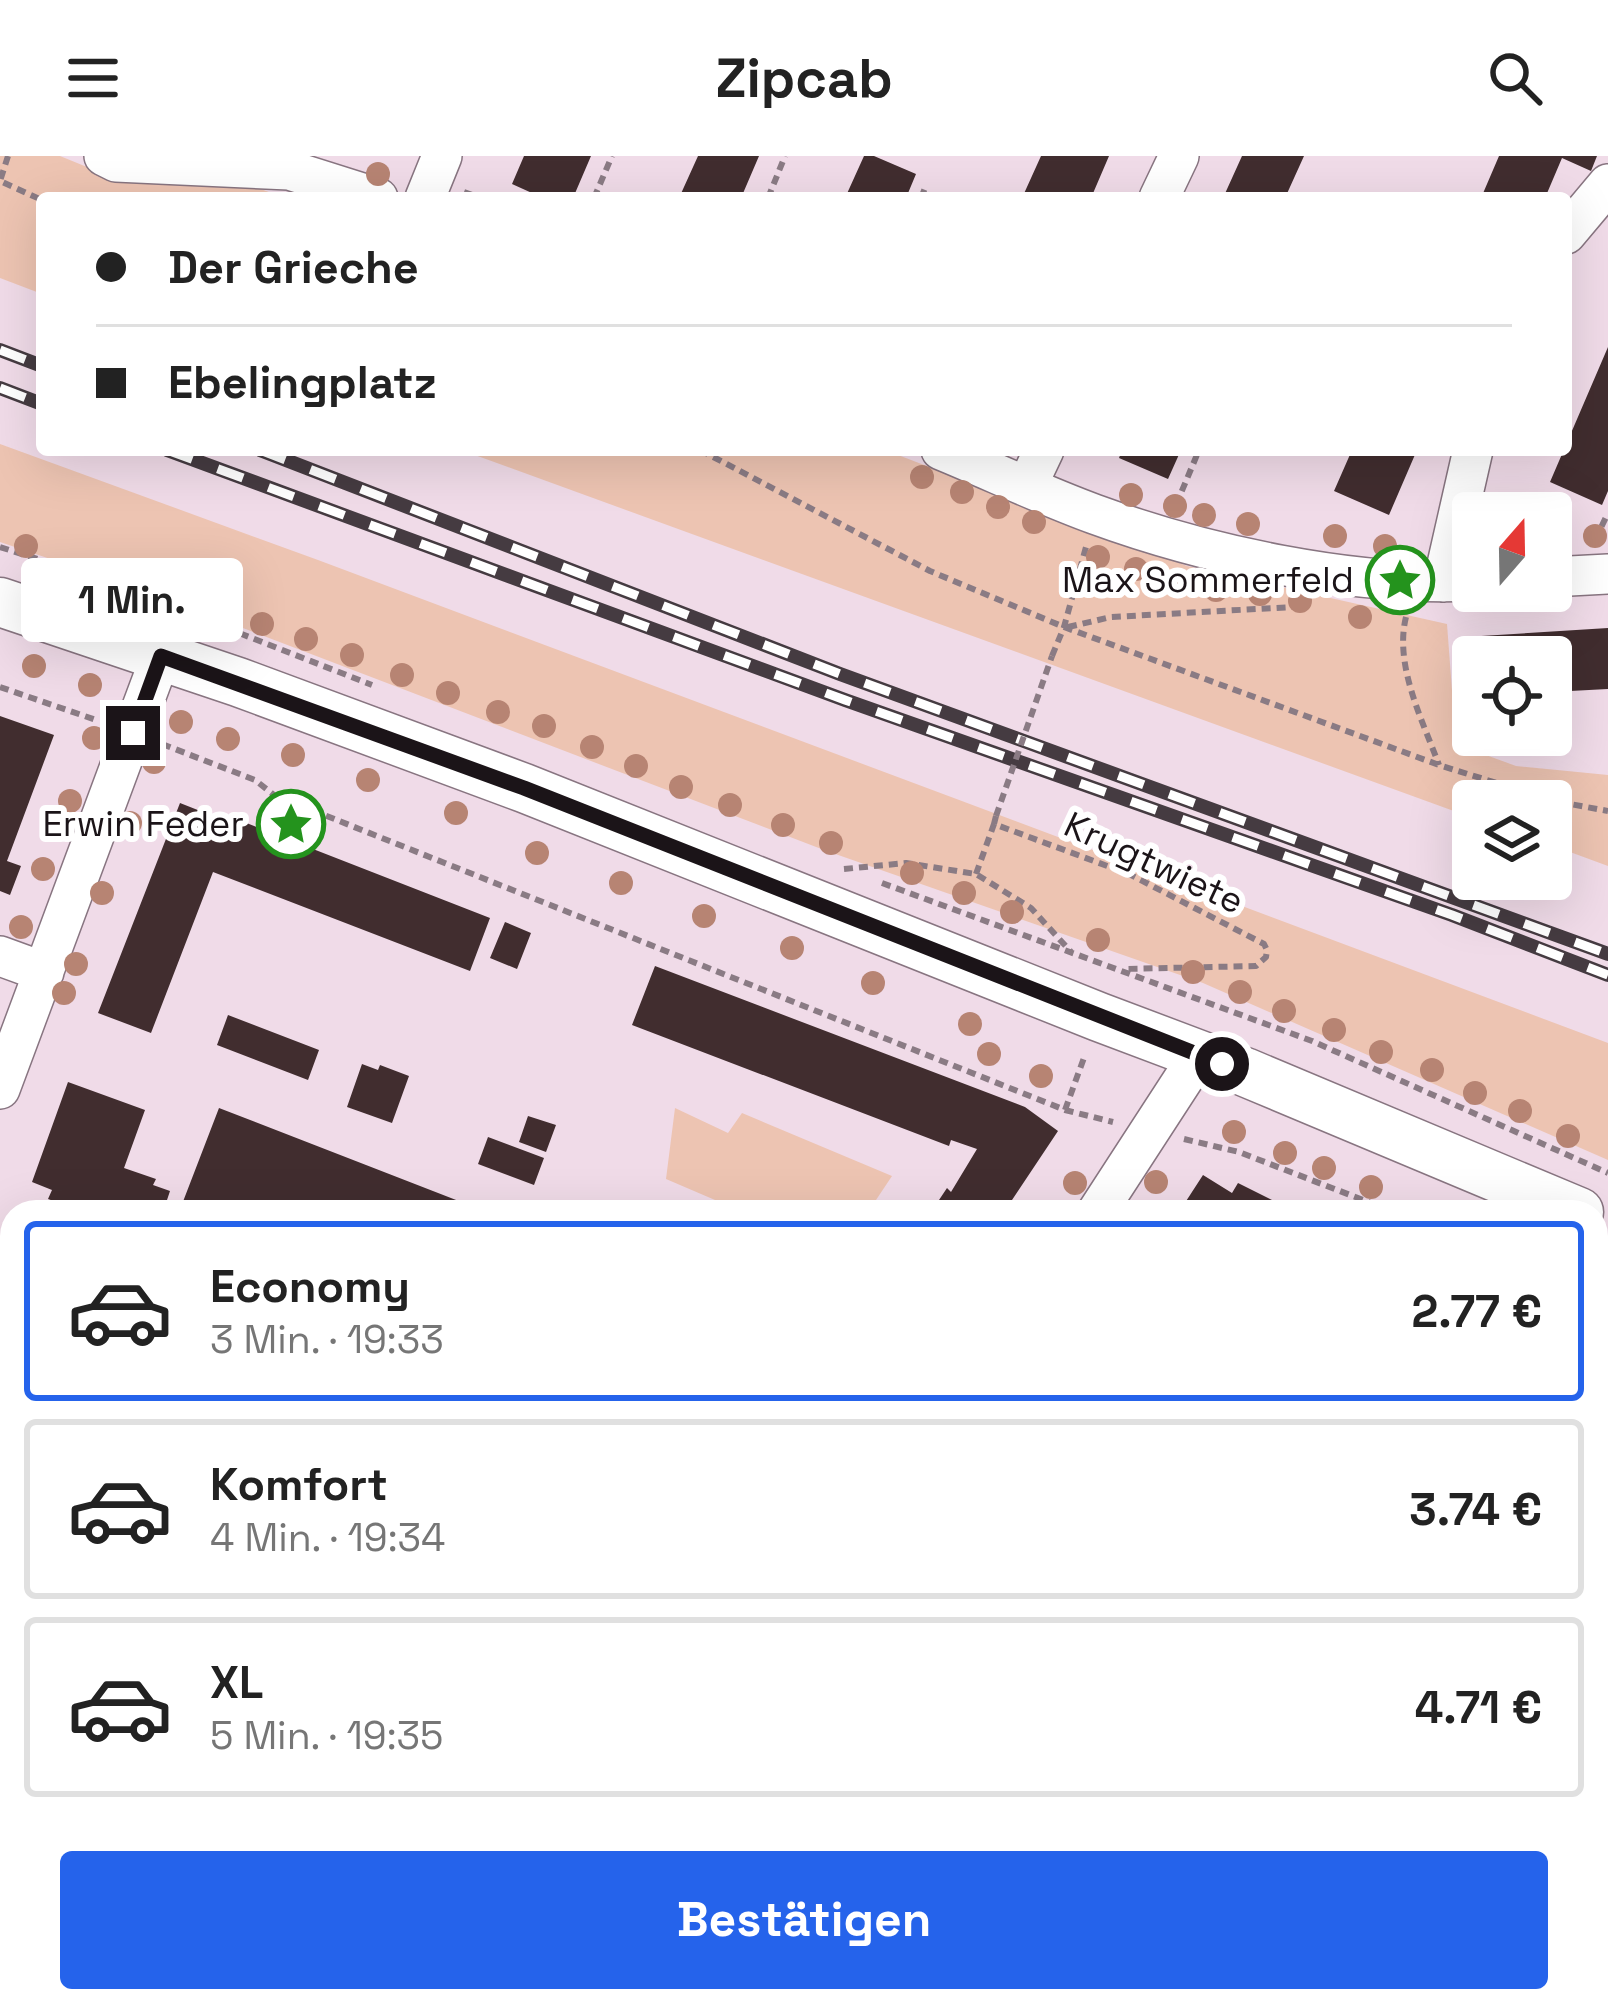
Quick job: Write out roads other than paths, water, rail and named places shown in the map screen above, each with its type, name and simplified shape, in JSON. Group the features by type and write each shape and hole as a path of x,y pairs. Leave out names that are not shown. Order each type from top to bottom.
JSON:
{"main road":[{"path":"0,602 524,788 1199,1055 1550,1200"}],"street":[{"path":"104,156 116,162 289,170 359,192"},
{"path":"427,192 442,156"},
{"path":"1163,192 1179,156"},
{"path":"1572,227 1608,184"},
{"path":"955,456 1095,514 1248,559 1378,578 1446,582 1472,456"},
{"path":"1027,486 1041,456"},
{"path":"1572,576 1608,574"},
{"path":"0,1089 161,656"},
{"path":"0,956 44,972"},
{"path":"1105,1200 1199,1055"}],"railway":[{"path":"0,350 36,364"},
{"path":"0,388 36,402"},
{"path":"183,456 1608,975"},
{"path":"276,456 840,674 1608,954"}],"place":[{"name":"Max Sommerfeld","path":"1400,580"},
{"name":"Erwin Feder","path":"291,824"}]}
